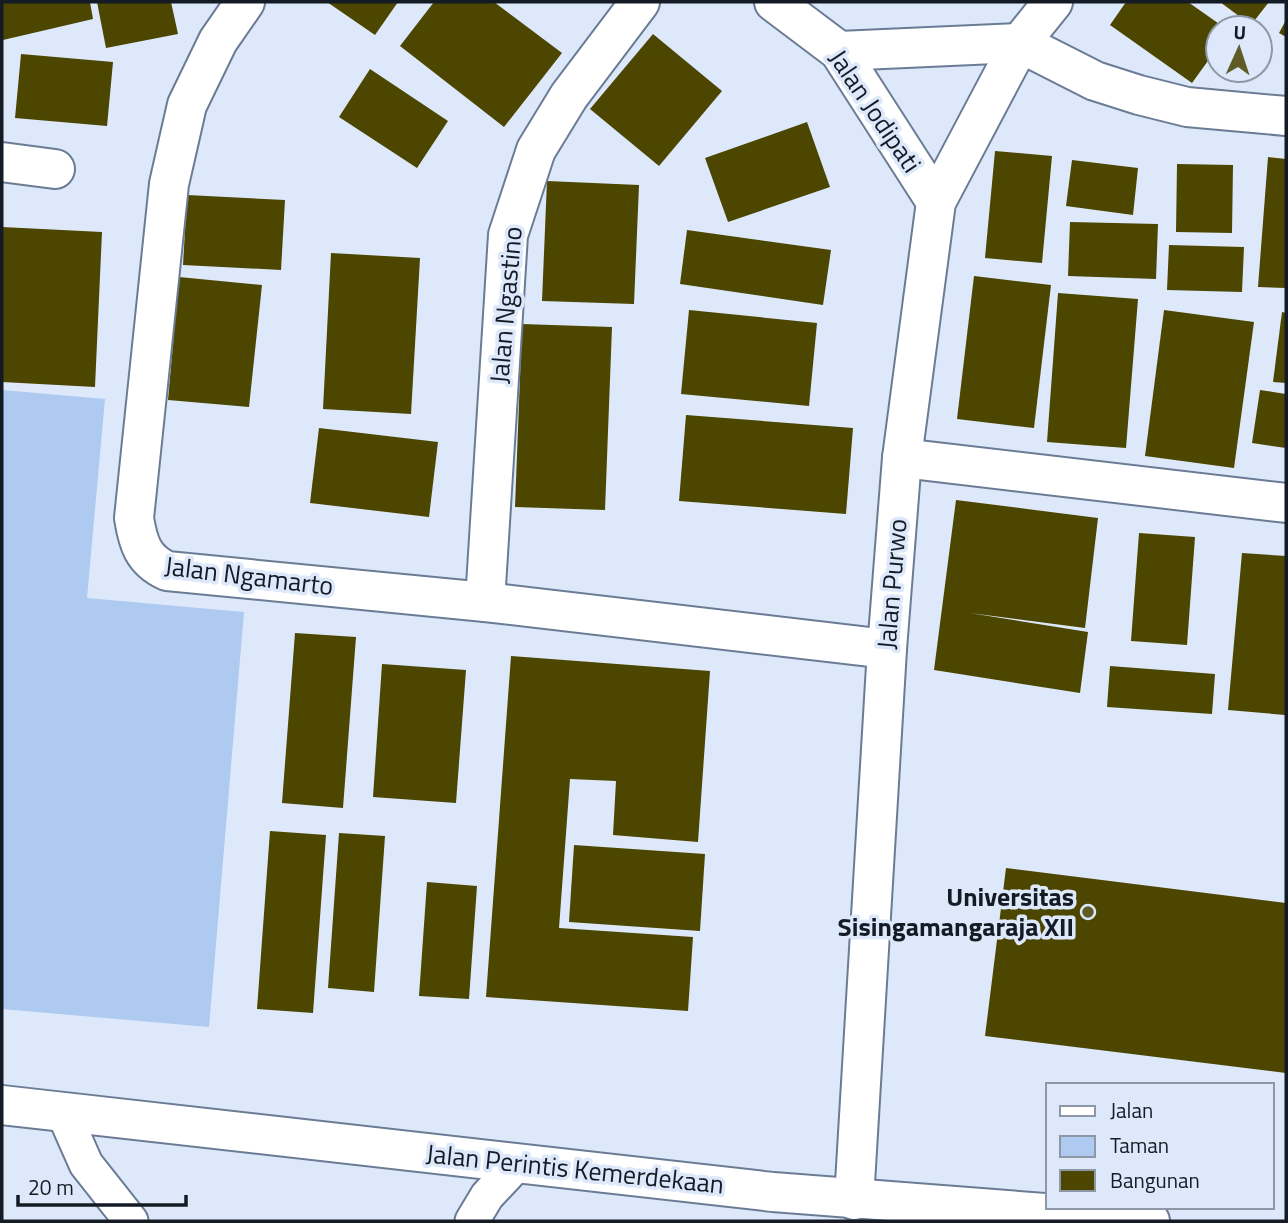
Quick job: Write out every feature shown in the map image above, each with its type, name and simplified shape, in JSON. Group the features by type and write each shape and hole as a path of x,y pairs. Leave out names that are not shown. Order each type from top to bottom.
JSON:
{"street":[{"name":"Jalan Ngamarto","path":"245,2 218,41 187,105 169,184 134,518 141,548 153,565 167,571 485,602 887,649"},
{"name":"Jalan Ngastino","path":"485,602 508,235 536,150 569,96 640,2"},
{"name":"Jalan Jodipati","path":"774,2 839,51 936,202"},
{"name":"Jalan Purwo","path":"857,1211 887,649 902,458 936,202 1020,43 1053,2"},
{"path":"839,51 1020,43 1095,81 1139,94 1187,107 1286,116"},
{"path":"2,162 55,169"},
{"path":"902,458 1286,503"},
{"name":"Jalan Perintis Kemerdekaan","path":"2,1105 519,1163 857,1211 1150,1221"}],"lane":[{"path":"63,1112 86,1164 131,1221"},
{"path":"472,1221 487,1196 519,1163"}],"green space":[{"path":"2,390 105,399 87,598 244,612 209,1027 2,1009"}],"building":[{"path":"2,2 90,2 93,19 3,40"},
{"path":"97,2 171,2 178,34 106,48"},
{"path":"327,2 398,2 375,35"},
{"path":"434,2 494,2 562,53 504,127 400,46"},
{"path":"1126,2 1188,2 1205,14 1204,66 1192,83 1110,25"},
{"path":"1220,2 1269,2 1260,14 1236,14"},
{"path":"1286,20 1286,37 1279,33"},
{"path":"653,34 722,91 659,166 590,109"},
{"path":"21,54 113,62 107,126 15,118"},
{"path":"370,69 448,121 417,168 339,117"},
{"path":"807,122 830,187 728,222 705,158"},
{"path":"995,151 1052,156 1042,263 985,258"},
{"path":"1268,157 1286,159 1286,288 1258,287"},
{"path":"1072,160 1138,168 1133,215 1066,206"},
{"path":"1177,164 1233,165 1232,233 1176,232"},
{"path":"547,181 639,185 634,304 542,301"},
{"path":"187,195 285,200 281,270 183,265"},
{"path":"1070,222 1158,224 1156,279 1068,276"},
{"path":"2,227 102,232 95,387 2,382"},
{"path":"687,230 831,250 823,305 680,284"},
{"path":"1169,245 1244,247 1242,292 1167,290"},
{"path":"331,253 420,258 411,414 323,409"},
{"path":"974,276 1051,285 1034,428 957,419"},
{"path":"179,277 262,285 249,407 168,400"},
{"path":"1058,293 1138,299 1126,448 1047,442"},
{"path":"689,310 817,323 809,406 681,394"},
{"path":"1164,310 1254,322 1234,468 1145,456"},
{"path":"1282,312 1286,313 1286,383 1273,382"},
{"path":"522,324 612,327 605,510 515,507"},
{"path":"1260,390 1286,394 1286,448 1252,443"},
{"path":"686,415 853,428 846,514 679,501"},
{"path":"319,428 438,442 429,517 310,503"},
{"path":"956,500 1098,518 1085,628 970,613 1088,632 1080,693 934,670"},
{"path":"1139,533 1195,537 1187,645 1131,641"},
{"path":"1242,553 1286,556 1285,715 1228,710"},
{"path":"295,633 356,637 343,808 282,803"},
{"path":"511,656 710,671 698,842 613,835 616,781 570,779 559,928 693,937 688,1011 486,997"},
{"path":"382,664 466,670 456,803 373,797"},
{"path":"1110,666 1215,674 1212,714 1107,707"},
{"path":"270,831 326,835 313,1013 257,1009"},
{"path":"339,833 385,836 374,992 328,988"},
{"path":"574,845 705,854 700,931 569,922"},
{"path":"1006,868 1286,903 1286,1073 985,1036"},
{"path":"427,882 477,886 469,999 419,996"}],"place":[{"name":"Universitas Sisingamangaraja XII","path":"1088,912"}]}
